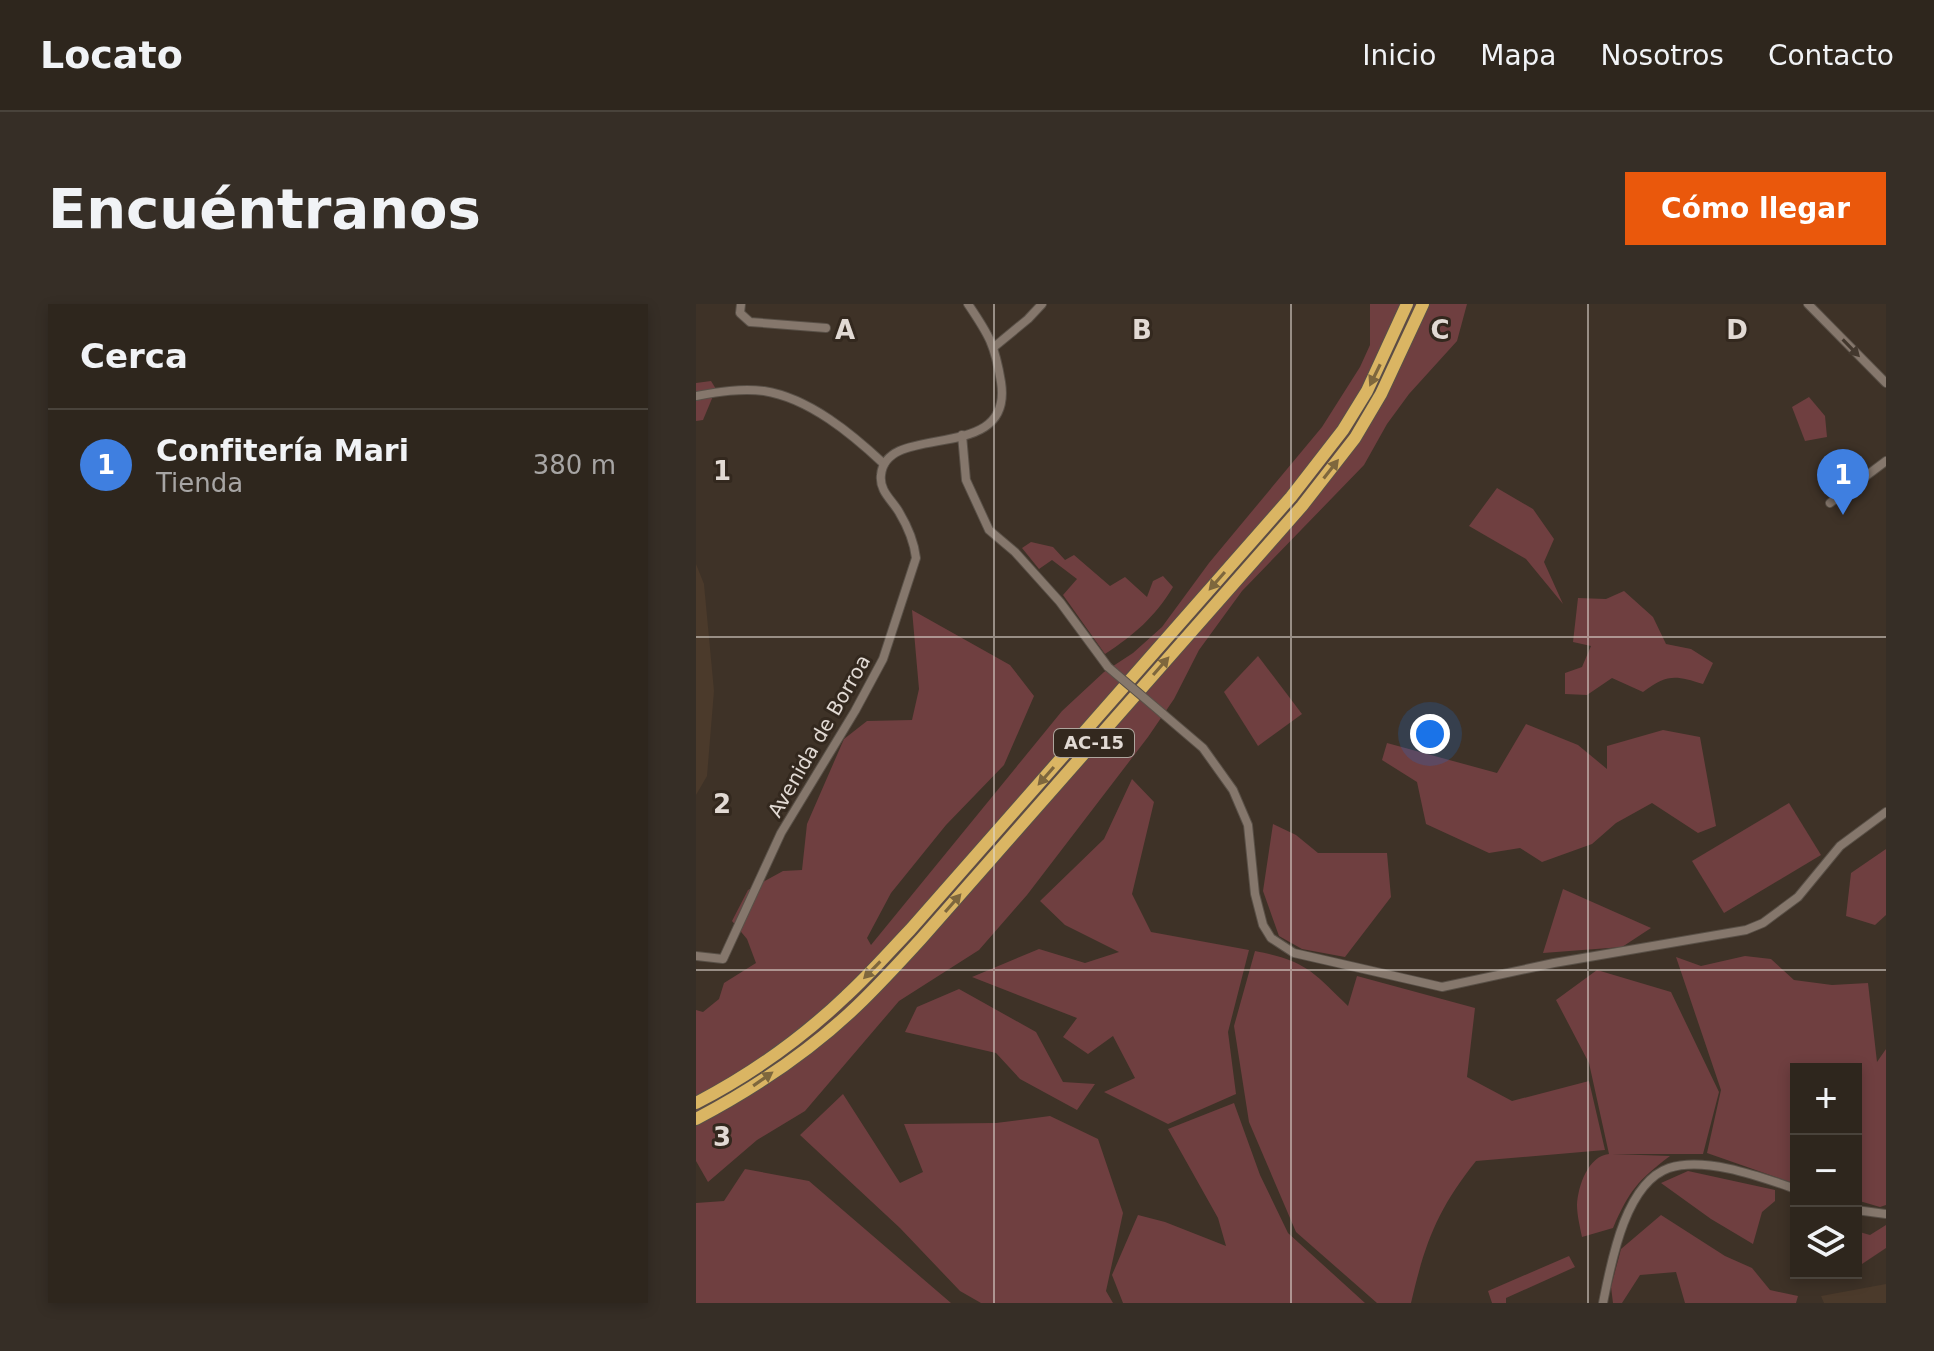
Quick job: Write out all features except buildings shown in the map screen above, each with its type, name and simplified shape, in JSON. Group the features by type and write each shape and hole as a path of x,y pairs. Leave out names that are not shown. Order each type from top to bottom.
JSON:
{"highway":[{"name":"AC-15","path":"696,1103 803,1034 847,996 910,930 1300,486 1343,430 1367,391 1407,304"},
{"name":"AC-15","path":"696,1119 730,1102 812,1045 856,1007 921,939 1302,506 1355,438 1381,394 1423,304"}],"street":[{"path":"741,304 740,313 750,322 826,328"},
{"path":"696,396 726,391 763,391 800,402 863,445 884,464 898,453 915,446 962,435 991,424 1001,412 1003,396 994,347 989,332 968,304"},
{"path":"994,347 1042,304"},
{"path":"1808,304 1886,383"},
{"path":"962,435 966,480 989,530 1015,552 1060,602 1108,667 1203,748 1233,790 1248,825 1255,894 1263,925 1271,938 1294,953 1442,987 1554,963 1746,930 1763,923 1798,897 1844,842 1886,812"},
{"path":"1830,503 1886,461"},
{"name":"Avenida de Borroa","path":"696,956 723,959 781,833 883,659 916,558 914,541 905,522 882,490 880,476 884,464"},
{"path":"1603,1303 1611,1262 1634,1200 1648,1183 1667,1168 1707,1166 1754,1175 1790,1187"},
{"path":"1862,1211 1886,1214"}],"shaded area":[{"path":"1370,304 1467,304 1457,341 1409,394 1387,424 1364,465 1242,591 1199,650 1174,699 1148,737 1027,895 979,950 899,1001 805,1111 757,1140 708,1182 696,1161 696,1010 703,1012 719,999 724,983 756,963 747,939 732,921 748,890 783,871 802,870 807,824 844,739 867,721 912,720 919,689 912,610 1010,665 1034,696 1004,765 946,825 891,893 867,938 871,945 1062,711 1104,672 1133,653 1162,627 1209,563 1322,427 1360,367 1370,345"},
{"path":"711,381 716,389 703,420 696,421 696,383"},
{"path":"1809,397 1825,416 1827,437 1805,441 1792,407"},
{"path":"1497,488 1533,509 1554,539 1544,562 1563,604 1526,559 1469,526"},
{"path":"1031,542 1053,547 1065,560 1074,555 1110,586 1125,577 1147,597 1153,581 1163,576 1173,587 1143,625 1105,654 1063,595 1077,579 1052,560 1039,569 1022,548"},
{"path":"696,564 704,584 714,691 707,776 696,795"},
{"path":"1624,591 1653,617 1666,644 1691,649 1713,663 1703,684 1672,678 1643,692 1612,678 1587,695 1565,694 1565,673 1582,667 1591,646 1573,642 1578,598 1606,599"},
{"path":"1258,656 1302,714 1258,746 1224,692"},
{"path":"1526,724 1578,745 1607,769 1607,746 1663,730 1700,737 1716,826 1698,833 1652,803 1616,823 1592,844 1542,862 1520,848 1489,853 1426,824 1417,782 1382,760 1387,743 1497,773"},
{"path":"1132,779 1154,802 1132,894 1151,932 1249,950 1228,1032 1236,1094 1168,1124 1104,1092 1135,1078 1113,1036 1088,1054 1063,1037 1077,1018 972,977 1039,949 1085,963 1119,952 1065,925 1040,901 1104,839"},
{"path":"1789,803 1821,855 1724,913 1692,861"},
{"path":"1273,824 1296,835 1318,853 1387,853 1391,897 1345,957 1302,949 1279,936 1263,891"},
{"path":"1886,849 1886,915 1875,925 1846,916 1851,873"},
{"path":"1563,889 1651,928 1622,947 1543,953"},
{"path":"1255,951 1286,959 1307,969 1348,1006 1357,976 1475,1008 1467,1077 1512,1101 1589,1081 1605,1150 1476,1161 1451,1195 1434,1228 1411,1303 1377,1303 1296,1232 1249,1122 1234,1026"},
{"path":"1745,956 1771,959 1794,980 1832,985 1868,983 1877,1062 1886,1049 1886,1205 1880,1207 1862,1202 1862,1063 1790,1063 1790,1182 1707,1153 1721,1090 1676,957 1701,966"},
{"path":"1597,970 1671,992 1719,1092 1703,1154 1612,1154 1670,1156 1636,1187 1613,1228 1582,1237 1577,1205 1579,1189 1595,1160 1609,1154 1589,1063 1556,1000"},
{"path":"959,989 1036,1032 1063,1082 1095,1084 1077,1110 1020,1079 996,1053 905,1032 917,1007"},
{"path":"843,1094 900,1183 923,1172 904,1124 996,1123 1050,1116 1098,1139 1123,1213 1106,1291 1113,1303 981,1303 960,1291 900,1228 800,1135"},
{"path":"1234,1103 1260,1175 1288,1233 1365,1303 1123,1303 1112,1275 1138,1215 1226,1246 1218,1218 1168,1129"},
{"path":"745,1169 809,1181 951,1303 696,1303 696,1203 724,1201"},
{"path":"1688,1171 1775,1190 1775,1201 1762,1212 1753,1244 1661,1183"},
{"path":"1661,1215 1725,1256 1752,1268 1770,1290 1798,1296 1796,1303 1685,1303 1676,1272 1640,1275 1622,1303 1613,1303 1611,1287 1621,1249"},
{"path":"1886,1225 1886,1248 1862,1264 1862,1233 1870,1235"},
{"path":"1569,1256 1575,1267 1506,1298 1506,1303 1492,1303 1488,1291"},
{"path":"1886,1284 1886,1303 1824,1303 1821,1296"}],"place":[{"name":"Confitería Mari","path":"1843,515"}]}
